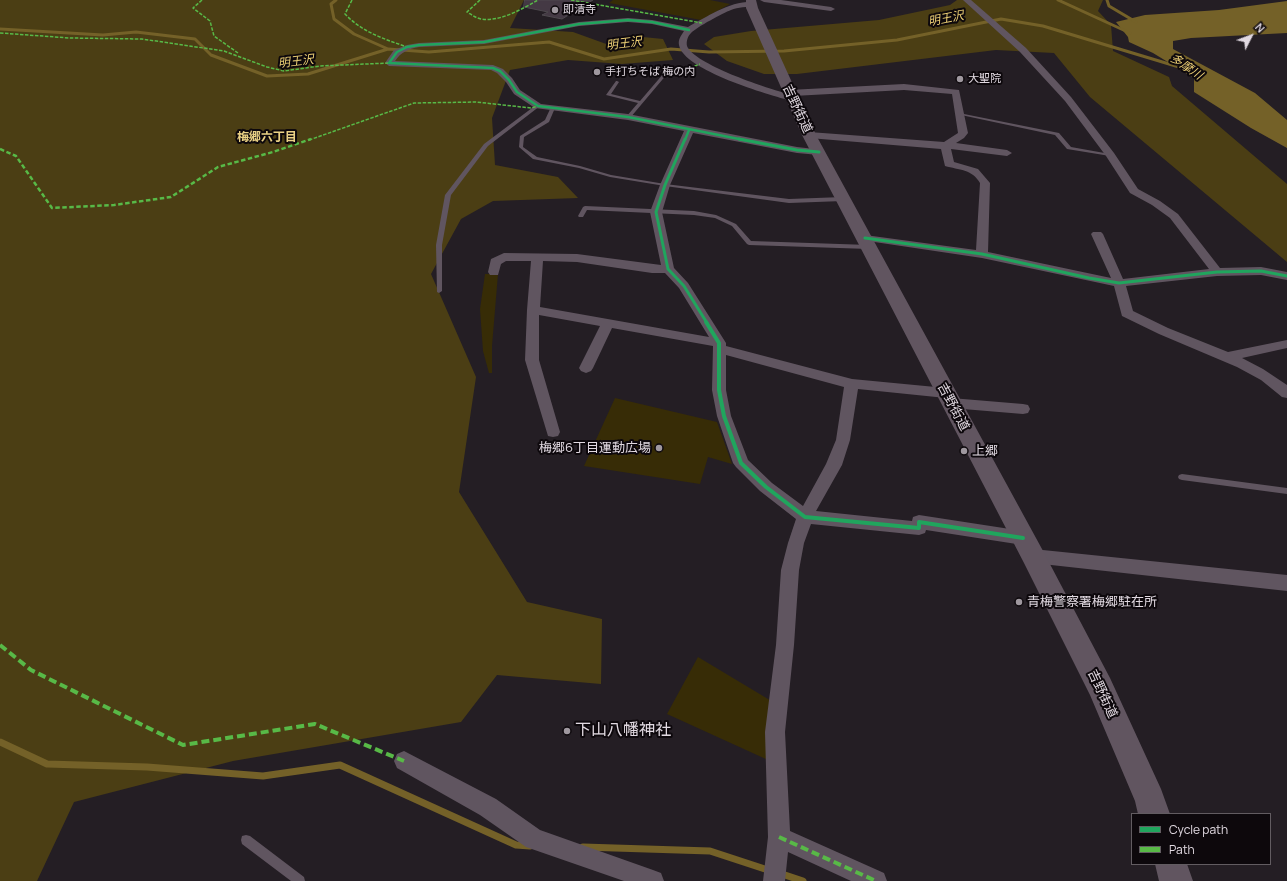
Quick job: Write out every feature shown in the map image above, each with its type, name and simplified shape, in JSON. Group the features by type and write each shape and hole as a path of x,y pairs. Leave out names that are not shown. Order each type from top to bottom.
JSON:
{"main road":[{"name":"吉野街道","path":"751,2 790,96 809,135 1028,547 1100,688 1150,800 1154,813"},
{"path":"1170,865 1176,881"}],"street":[{"path":"764,0 831,9"},
{"path":"967,0 1023,50 1068,99 1110,155 1134,191 1156,202 1174,216 1217,272"},
{"path":"751,2 728,8 689,30 683,38 683,46 688,54 700,64 765,91 790,96 904,87 956,92 961,114 963,133 961,136 945,146"},
{"path":"689,30 652,22 628,20 579,24 484,42 419,45 407,47 397,52 389,63 493,68 500,71 509,80 517,92 538,106 628,116 690,130 797,150 819,152"},
{"path":"690,130 665,185 656,212 668,269 684,286 719,347 719,390 724,416 741,463 766,487 804,517 919,528 919,522 1028,547 1287,583"},
{"path":"809,135 945,146 1007,153"},
{"path":"945,146 949,164 968,167 981,174 985,183 982,254"},
{"path":"1097,234 1119,283 1127,314 1142,322 1228,356 1252,369 1287,393"},
{"path":"867,243 982,254 1089,278 1119,283 1217,272 1261,271 1287,276"},
{"path":"494,272 495,262 504,257 577,258 652,269 668,269"},
{"path":"538,257 533,310 532,360 553,432"},
{"path":"533,310 719,347 810,374 852,384 1023,409"},
{"path":"586,368 607,324"},
{"path":"1228,356 1287,344"},
{"path":"774,881 779,837 775,732 785,645 790,570 804,517 834,464 843,440 852,384"},
{"path":"404,761 488,807 534,839 653,881"},
{"path":"779,837 876,881"}],"lane":[{"path":"628,116 671,67"},
{"path":"617,82 608,95 640,102"},
{"path":"439,291 439,245 448,196 486,145 538,106"},
{"path":"553,108 547,121 522,136 521,147 535,158 580,167 610,176 665,185 789,201 843,199"},
{"path":"961,114 1057,134 1069,148 1110,155"},
{"path":"581,216 585,208 694,213 716,217 734,225 750,243 867,243"},
{"path":"1182,477 1287,491"},
{"path":"246,840 300,881"}],"shaded area":[{"path":"0,0 524,0 510,28 573,32 609,45 643,37 663,39 673,60 622,64 568,60 510,70 492,118 495,165 558,177 578,198 493,201 461,219 431,274 476,377 459,492 527,602 602,619 601,684 497,675 461,722 233,761 74,802 37,881 0,881"},
{"path":"613,0 710,0 730,4 701,20 609,3"},
{"path":"957,0 1103,0 1098,11 1111,25 1113,51 1169,77 1172,86 1287,184 1287,262 1090,97 1054,53 996,50 797,74 764,74 727,61 704,44 714,37 751,31 879,20 950,5"},
{"path":"485,274 498,274 492,346 492,373 489,373 483,351 480,309"},
{"name":"梅郷6丁目運動広場","path":"615,398 717,422 732,464 708,457 700,484 584,466"},
{"path":"698,657 773,702 768,760 667,714"}],"water":[{"name":"多摩川","path":"1287,1 1287,33 1191,38 1173,41 1173,49 1255,93 1287,120 1287,148 1251,128 1194,92 1194,78 1153,53 1129,42 1128,37 1116,22 1145,15 1219,10"}],"building":[{"path":"525,0 593,0 562,19 542,15 548,12 524,7"}],"waterway":[{"path":"336,0 331,4 334,19 354,34 388,49"},
{"path":"1058,0 1130,33"},
{"path":"1107,0 1109,6 1136,22"},
{"name":"明王沢","path":"388,49 429,52 549,42 604,59 671,49 709,52 784,51 897,40 1001,19 1043,26 1179,67"},
{"name":"明王沢","path":"0,29 103,35 136,32 195,39 211,55 267,76 308,74 388,49"},
{"path":"0,742 47,764 147,767 263,776 340,765 516,845 530,846"},
{"path":"583,847 710,851 771,871"},
{"path":"779,873 803,881"}],"marked path":[{"path":"202,0 193,8 210,21 214,36 238,53"},
{"path":"352,0 345,14 352,21 373,35 407,47"},
{"path":"480,0 467,12 482,19 490,19 508,14 538,0"},
{"path":"571,0 702,23"},
{"path":"0,33 70,38 142,39 224,51 267,67 284,71 320,66 389,63"},
{"path":"671,67 694,73 690,68 700,64"},
{"path":"0,149 16,156 52,208 114,205 171,197 218,167 273,152 414,103 476,102 531,108 538,106"},
{"path":"0,645 31,670 183,745 315,724 404,761"},
{"path":"779,837 876,881"}],"cycle path":[{"path":"689,30 652,22 628,20 579,24 484,42 419,45 407,47 397,52 389,63 493,68 500,71 509,80 517,92 538,106 628,117 797,150 819,152"},
{"path":"689,130 665,185 656,212 668,269 684,286 719,343 719,390 724,416 741,463 766,487 805,517 919,528 919,522 1023,538"},
{"path":"865,238 982,254 1089,278 1119,283 1217,272 1261,271 1287,276"}],"place":[{"name":"即清寺","path":"555,10"},
{"name":"手打ちそば 梅の内","path":"597,72"},
{"name":"大聖院","path":"960,79"},
{"name":"梅郷6丁目運動広場","path":"659,448"},
{"name":"上郷","path":"964,451"},
{"name":"青梅警察署梅郷駐在所","path":"1019,602"},
{"name":"下山八幡神社","path":"567,731"}],"district":[{"name":"梅郷六丁目","path":"267,138"}]}
